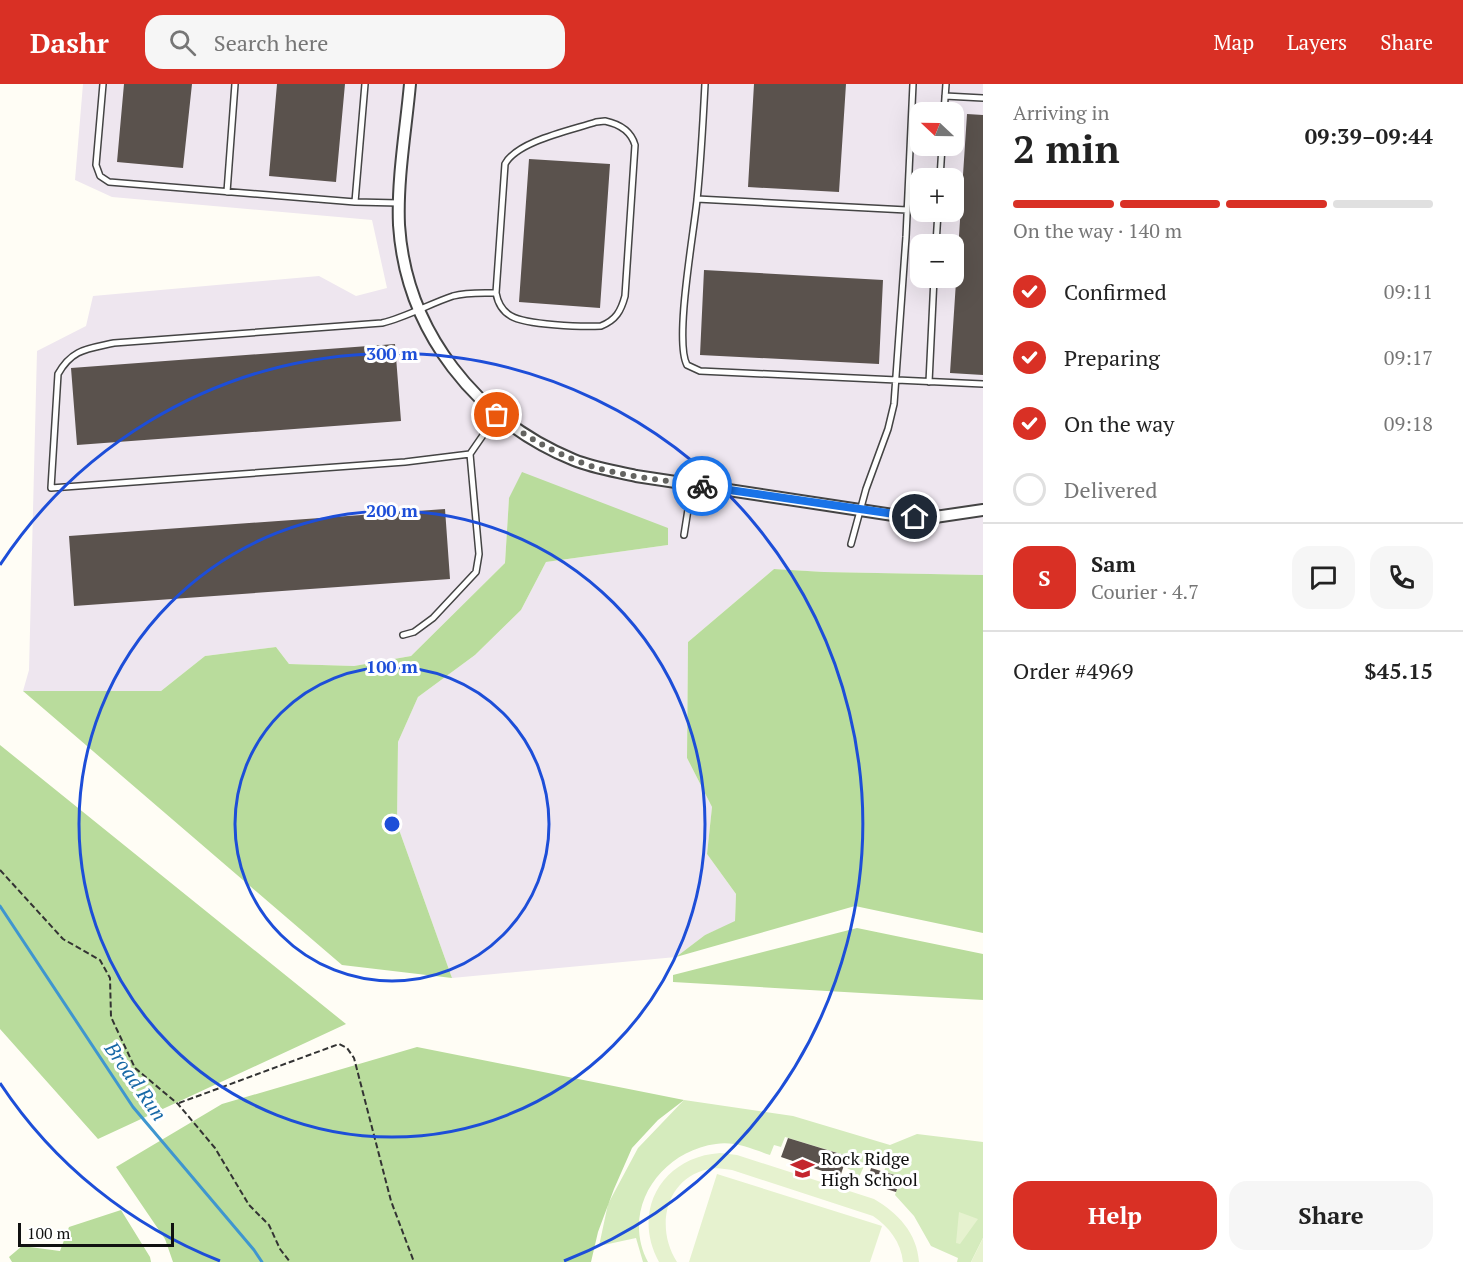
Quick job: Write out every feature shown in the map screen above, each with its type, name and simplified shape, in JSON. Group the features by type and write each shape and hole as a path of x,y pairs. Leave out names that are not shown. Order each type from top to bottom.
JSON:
{"street":[{"path":"410,84 399,203 399,226 409,282 419,311 450,366 497,415 535,442 576,460 594,467 636,476 892,515 935,517 983,510"}],"lane":[{"path":"103,84 96,165 100,176 109,182 354,202 399,203"},
{"path":"227,192 235,84"},
{"path":"354,202 365,84"},
{"path":"705,84 697,199 684,311 683,352 687,365 700,371 983,384"},
{"path":"851,544 868,483 891,418 896,380 913,84"},
{"path":"945,102 946,84"},
{"path":"945,96 983,98"},
{"path":"596,122 612,122 627,131 633,138 635,146 625,297 617,316 610,323 601,326 521,320 512,317 500,307 496,293 508,157 520,148 596,122"},
{"path":"697,199 907,210"},
{"path":"929,382 934,288"},
{"path":"470,454 393,463 51,488 58,374 74,354 114,344 382,323 402,318 454,296 496,293"},
{"path":"403,635 414,632 433,618 476,572 479,554 470,454 497,415"},
{"path":"684,535 692,484"}],"path":[{"path":"0,870 63,939 100,960 110,978 111,1017 135,1068 178,1104 215,1148 249,1205 269,1225 280,1249 290,1262"},
{"path":"178,1104 339,1044 347,1048 354,1058 391,1201 414,1262"}],"shaded area":[{"path":"83,84 983,84 983,575 774,569 688,642 687,758 712,807 707,854 736,894 735,922 705,935 676,957 452,978 397,824 398,742 418,697 475,655 521,610 546,562 668,545 509,498 505,563 411,656 354,666 289,664 276,647 205,656 161,691 23,691 29,670 37,351 86,326 93,296 319,276 356,296 387,288 372,220 112,197 75,180"}],"green space":[{"path":"522,472 668,528 668,545 546,562 521,610 475,655 418,697 398,742 397,824 452,978 342,965 23,691 161,691 205,656 276,647 289,664 354,666 411,656 505,563 509,498"},
{"path":"774,569 983,575 983,933 855,906 676,957 705,935 735,921 736,894 707,854 712,807 687,758 688,642"},
{"path":"0,745 346,1024 98,1139 0,1029"},
{"path":"857,928 983,954 983,1000 673,982 673,975"},
{"path":"417,1047 684,1100 658,1120 632,1148 598,1232 591,1262 173,1262 165,1239 116,1167 222,1104"},
{"path":"684,1100 793,1116 890,1145 917,1134 983,1142 983,1238 971,1262 957,1262 958,1258 931,1246 914,1216 895,1195 901,1177 884,1172 888,1159 876,1158 868,1161 858,1180 855,1181 850,1179 853,1171 847,1168 851,1157 785,1137 781,1147 774,1145 770,1155 750,1148 723,1143 696,1149 678,1158 663,1170 651,1186 643,1203 639,1222 641,1242 648,1262 643,1262 636,1238 599,1246 608,1204 638,1148"},
{"path":"720,1153 737,1155 874,1199 905,1225 915,1242 919,1262 903,1262 900,1248 893,1236 873,1216 732,1170 715,1168 694,1174 674,1193 668,1206 666,1220 670,1249 677,1262 659,1262 651,1243 649,1224 651,1206 657,1190 668,1176 682,1165 700,1157"},
{"path":"717,1174 882,1226 870,1262 689,1262"},
{"path":"121,1210 151,1262 12,1262 9,1257 22,1246 60,1251 69,1227"},
{"path":"959,1212 978,1219 960,1244 956,1243"},
{"path":"983,1238 983,1262 971,1262"}],"building":[{"path":"124,84 192,84 183,168 117,162"},
{"path":"277,84 345,84 336,182 269,176"},
{"path":"754,84 846,84 839,192 748,187"},
{"path":"967,114 983,115 983,375 950,373 956,288 964,288 964,234 959,234 960,222 964,222 963,168"},
{"path":"529,159 610,164 600,308 519,302"},
{"path":"704,270 883,280 879,364 700,355"},
{"path":"395,344 401,421 77,445 71,368"},
{"path":"445,509 450,579 74,606 69,536"},
{"path":"788,1138 847,1156 840,1177 781,1157"},
{"path":"871,1168 901,1177 896,1192 867,1183"}],"waterway":[{"name":"Broad Run","path":"0,906 133,1107 262,1262"}],"way so far":[{"path":"497,415 535,442 594,467 702,486"}],"place":[{"name":"Rock Ridge High School","path":"803,1168"}],"route":[{"path":"702,486 915,517"}]}
